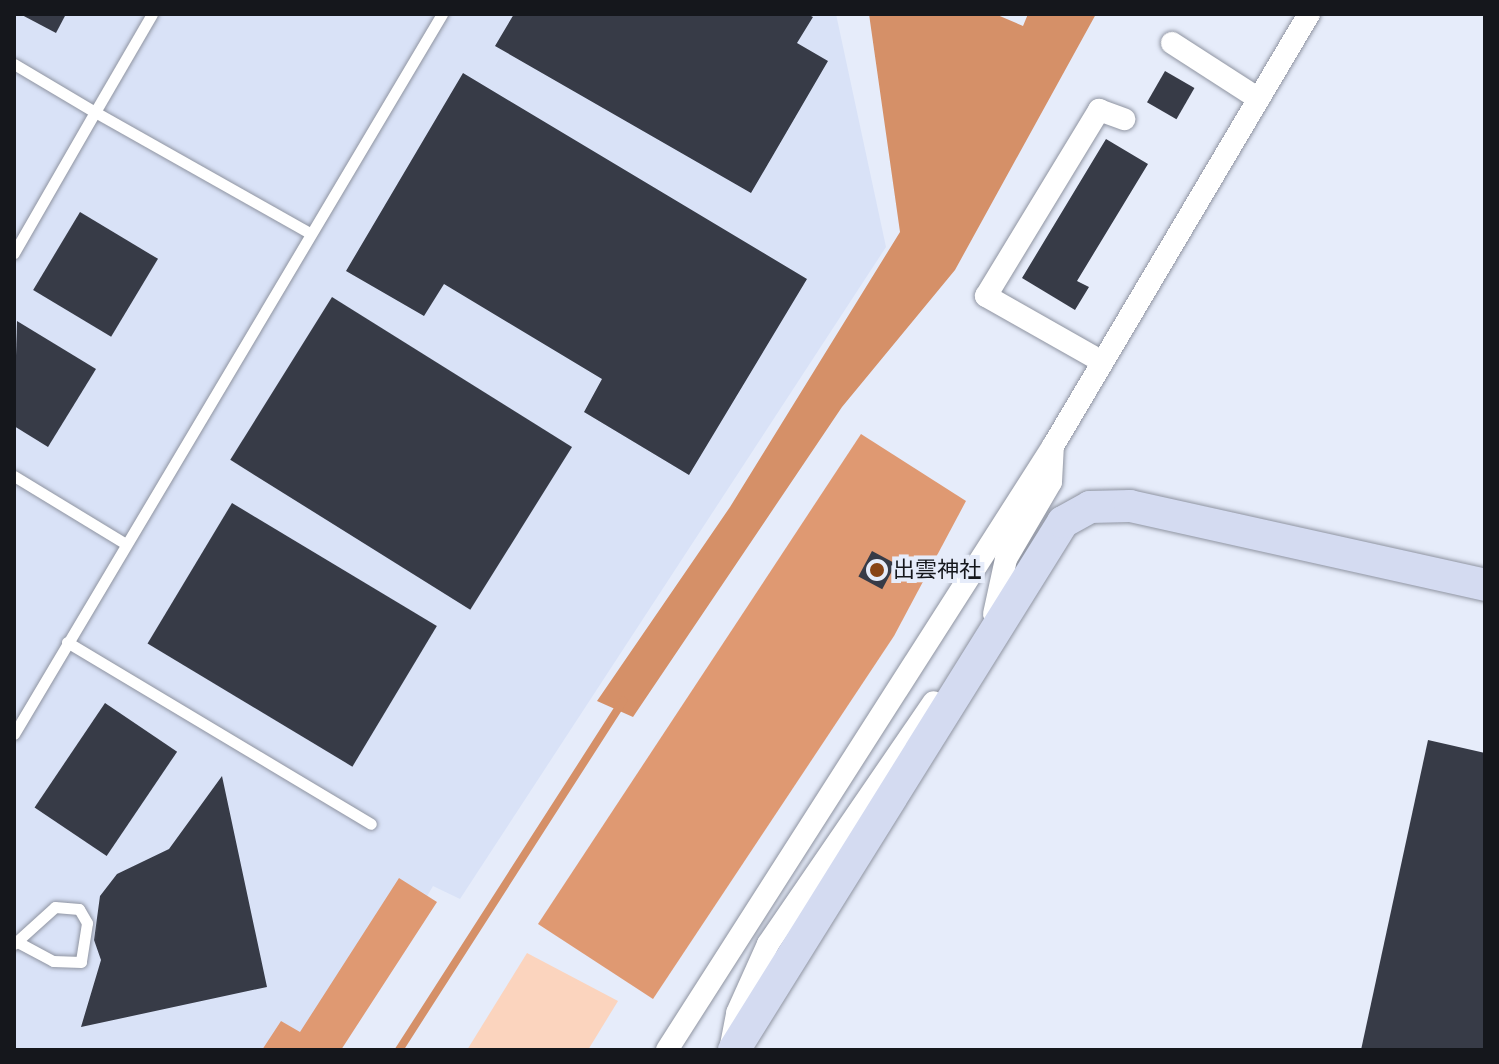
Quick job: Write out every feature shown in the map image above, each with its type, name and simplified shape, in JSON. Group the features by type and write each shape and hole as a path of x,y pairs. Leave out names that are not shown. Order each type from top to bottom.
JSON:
{"street":[{"path":"667,1050 1053,446 1309,14"},
{"path":"1172,43 1259,99"},
{"path":"1092,356 986,296 1099,110 1124,119"},
{"path":"732,1050 737,1013 768,944 995,611 1006,559 1051,482 1053,446"},
{"path":"732,1050 1063,522 1090,507 1130,506 1485,585"}],"lane":[{"path":"14,253 152,14"},
{"path":"14,734 124,543 442,14"},
{"path":"14,64 310,233"},
{"path":"14,476 124,543"},
{"path":"67,642 371,824"},
{"path":"55,907 79,909 87,923 81,962 53,961 16,943 55,907"}],"shaded area":[{"path":"14,14 836,14 886,247 460,899 433,886 337,1050 14,1050"},
{"path":"869,14 995,14 1023,26 1028,14 1096,14 955,270 842,407 633,717 597,701 730,507 900,232"},
{"path":"861,434 966,501 894,636 653,999 538,924"},
{"path":"399,878 437,902 341,1050 262,1050 281,1021 300,1032"},
{"path":"527,953 618,1001 588,1050 467,1050"}],"building":[{"path":"20,14 66,14 56,33"},
{"path":"514,14 807,14 813,17 797,43 828,61 751,193 495,46"},
{"path":"1165,71 1194,88 1176,119 1147,102"},
{"path":"463,73 807,279 689,475 584,412 602,379 444,284 424,316 346,271"},
{"path":"1106,139 1148,164 1077,281 1089,287 1075,310 1022,278"},
{"path":"80,212 158,259 111,337 33,290"},
{"path":"332,297 572,447 470,610 230,460"},
{"path":"17,321 96,369 48,447 14,426"},
{"path":"232,503 437,626 352,767 148,644"},
{"name":"出雲神社","path":"872,551 896,564 882,589 858,577"},
{"path":"105,703 177,752 107,856 35,807"},
{"path":"1428,740 1485,753 1485,1050 1361,1050"},
{"path":"222,776 267,987 81,1027 101,960 94,940 100,896 117,874 169,849"}],"waterway":[{"path":"399,1050 623,701"}],"place":[{"name":"出雲神社","path":"877,570"}]}
